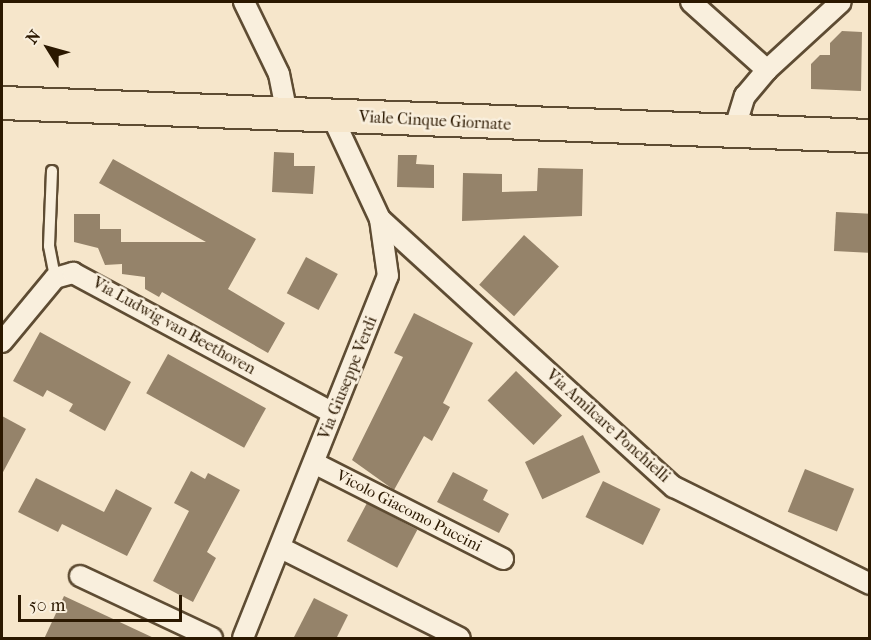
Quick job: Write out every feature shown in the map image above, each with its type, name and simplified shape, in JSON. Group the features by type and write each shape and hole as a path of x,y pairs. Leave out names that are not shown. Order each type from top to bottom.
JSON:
{"main road":[{"name":"Viale Cinque Giornate","path":"2,103 870,136"}],"street":[{"path":"244,2 279,74 286,114"},
{"path":"691,2 767,70"},
{"path":"734,131 745,96 767,70 841,2"},
{"name":"Via Giuseppe Verdi","path":"243,639 388,276 380,219 332,116"},
{"name":"Via Amilcare Ponchielli","path":"380,219 674,487 870,584"},
{"name":"Via Ludwig van Beethoven","path":"55,278 82,276 333,413"},
{"path":"2,342 55,278"},
{"name":"Vicolo Giacomo Puccini","path":"314,463 503,559"},
{"path":"281,548 460,639"},
{"path":"80,576 212,639"}],"lane":[{"path":"52,171 49,246 55,278"}],"building":[{"path":"842,31 862,32 861,91 811,89 811,64 820,55 830,55 830,43"},
{"path":"274,152 294,153 294,166 315,166 313,194 272,192"},
{"path":"398,155 417,155 416,164 434,165 434,188 397,187"},
{"path":"113,159 256,239 228,289 285,323 268,353 162,292 159,297 145,289 145,277 122,274 122,264 105,265 98,248 74,242 74,214 100,214 100,229 121,229 121,242 206,242 99,183"},
{"path":"538,168 583,169 582,216 462,221 463,173 502,174 502,192 537,191"},
{"path":"836,212 870,214 868,253 834,251"},
{"path":"524,235 559,266 514,316 479,285"},
{"path":"306,257 338,274 319,310 287,293"},
{"path":"414,313 473,343 443,403 450,407 432,441 424,436 394,490 352,460 403,357 394,353"},
{"path":"40,332 131,382 105,431 69,411 73,404 47,390 43,397 13,381"},
{"path":"168,354 266,408 244,448 146,393"},
{"path":"516,371 562,415 534,445 488,400"},
{"path":"2,416 26,429 2,474"},
{"path":"583,435 600,472 542,499 525,462"},
{"path":"805,469 854,489 837,532 788,512"},
{"path":"191,471 205,479 208,473 240,490 207,552 216,558 193,602 153,581 189,511 174,503"},
{"path":"453,472 488,490 483,500 509,514 499,533 437,502"},
{"path":"36,478 104,512 116,489 152,508 127,556 62,524 58,532 18,512"},
{"path":"603,481 661,509 643,545 585,517"},
{"path":"367,503 417,530 397,568 347,541"},
{"path":"64,596 156,639 44,639"},
{"path":"314,598 348,615 336,639 293,639"}]}
